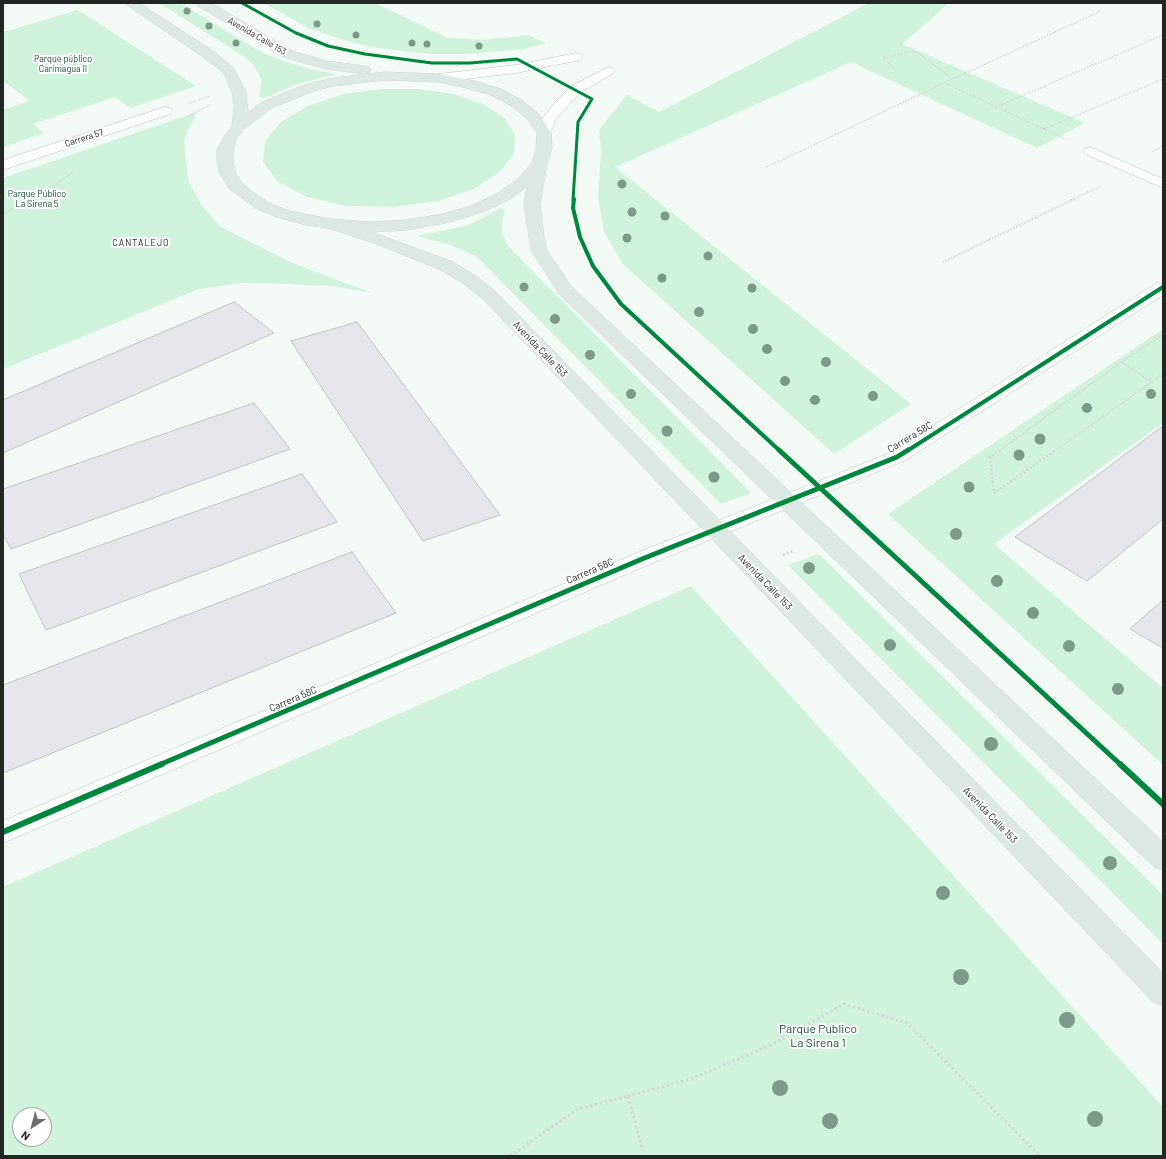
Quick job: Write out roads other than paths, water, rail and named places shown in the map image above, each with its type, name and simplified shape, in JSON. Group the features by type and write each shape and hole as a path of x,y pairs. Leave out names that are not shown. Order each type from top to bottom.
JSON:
{"main road":[{"path":"130,3 208,54 228,70 239,92 241,106 239,126"},
{"name":"Avenida Calle 153","path":"202,3 288,54 326,65 411,76"},
{"path":"539,164 525,181 504,196 477,209 444,219 406,225 369,227 331,224 283,214 263,206 236,186 228,174 224,162 225,150 230,138 239,126 267,105 310,88 359,78 411,76 439,78 469,84 496,92 518,104 534,117 544,133 544,149 539,164 532,204 536,238 539,250 565,290 1163,859"},
{"name":"Avenida Calle 153","path":"331,224 385,241 447,266 470,280 489,295 1163,993"}],"street":[{"name":"Carrera 57","path":"3,165 165,111"},
{"name":"Carrera 58C","path":"3,832 635,562 789,502 897,457 1163,287"}],"lane":[{"path":"439,78 516,69 576,57"},
{"path":"544,133 550,118 575,90 608,71"},
{"path":"1090,151 1163,184"}],"district":[{"name":"CANTALEJO","path":"141,243"}],"park label":[{"name":"Parque público Carimagua II","path":"63,64"},
{"name":"Parque Público La Sirena 5","path":"37,200"},
{"name":"Parque Publico La Sirena 1","path":"818,1036"}]}
